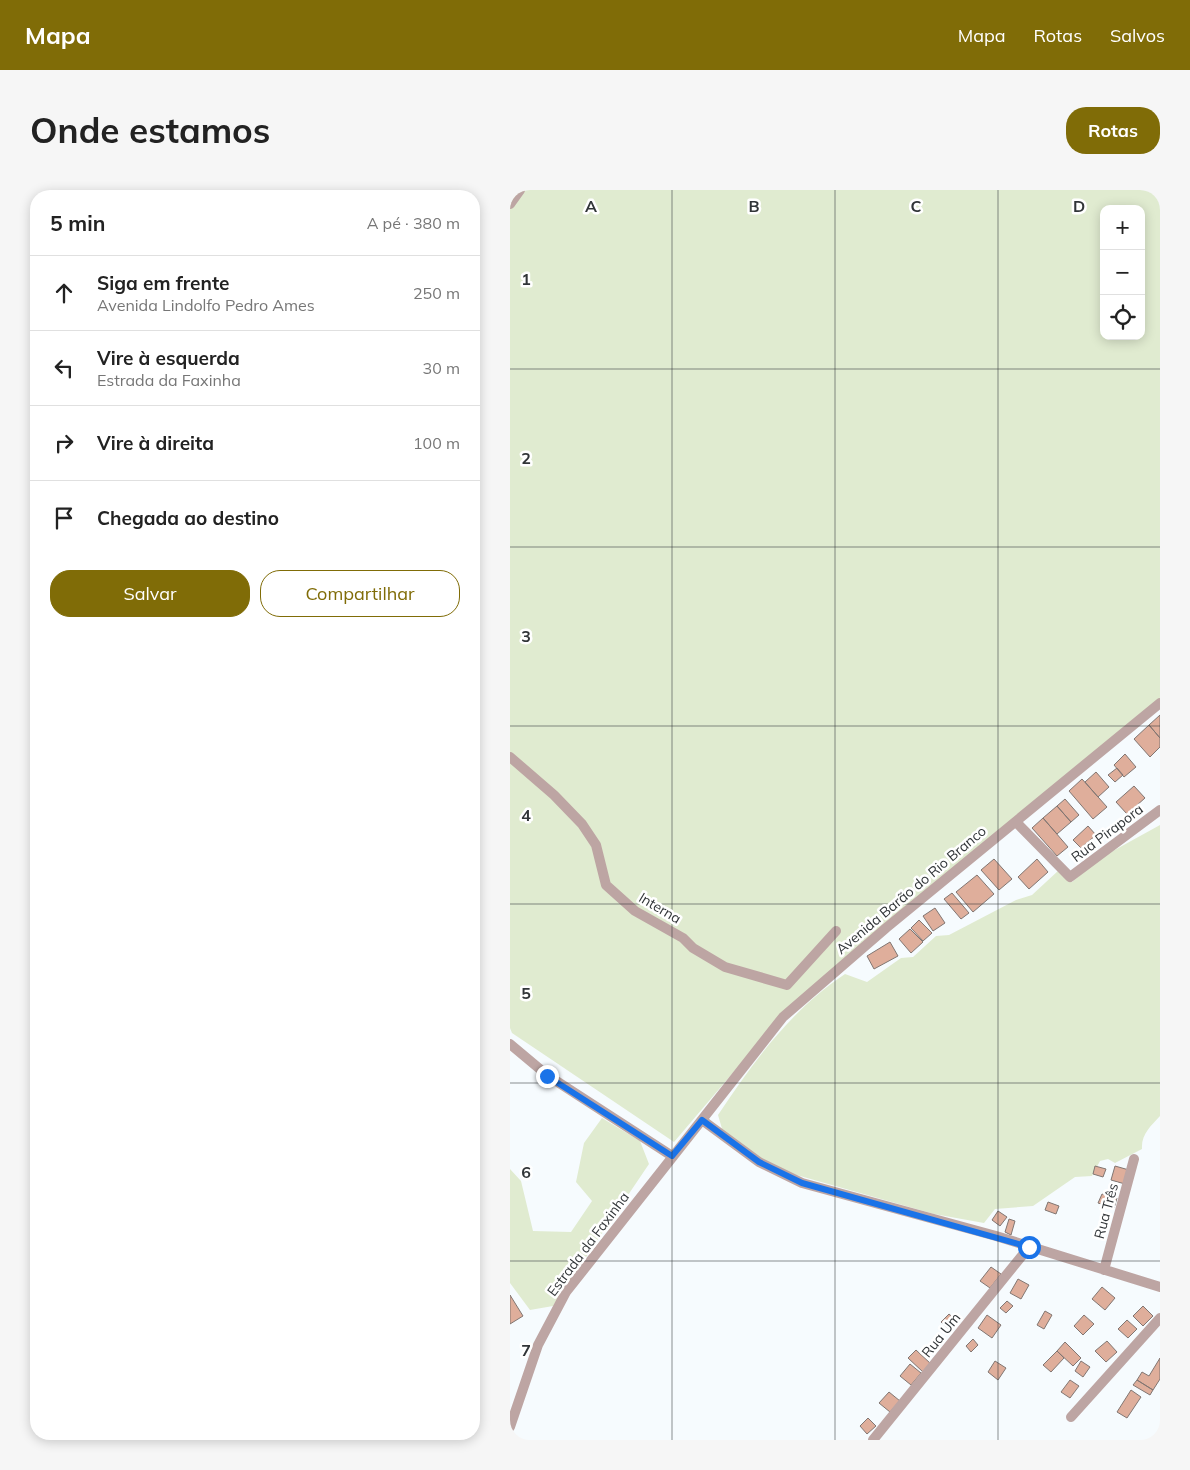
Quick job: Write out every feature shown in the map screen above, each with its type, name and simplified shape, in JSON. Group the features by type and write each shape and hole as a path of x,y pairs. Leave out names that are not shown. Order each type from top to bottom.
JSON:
{"street":[{"path":"510,204 520,190"},
{"name":"Avenida Barão do Rio Branco","path":"702,1120 783,1017 886,928 1160,703"},
{"name":"Interna","path":"510,757 554,795 582,824 596,845 606,885 635,911 683,938 694,948 725,967 787,985 836,931"},
{"name":"Rua Pirapora","path":"1016,822 1070,877 1160,810"},
{"path":"510,1044 547,1076 672,1156"},
{"path":"702,1120 759,1162 802,1183 1160,1286"},
{"name":"Estrada da Faxinha","path":"510,1427 538,1345 566,1292 702,1120"},
{"name":"Rua Três","path":"1104,1270 1134,1159"},
{"name":"Rua Um","path":"874,1440 1029,1247"},
{"path":"1071,1416 1160,1318"}],"green space":[{"path":"510,190 1160,190 1160,700 782,1015 674,1142 512,1033 510,1028"},
{"path":"1160,825 1160,1116 1145,1135 1142,1149 1115,1163 1108,1159 1100,1161 1092,1176 1075,1177 1033,1206 995,1209 984,1223 934,1214 786,1172 745,1151 723,1132 718,1115 745,1076 790,1020 825,988 845,974 867,982 901,958 913,957 936,936 949,935 1016,900 1032,895 1059,870 1072,882 1102,857"},
{"path":"602,1118 640,1141 649,1164 553,1306 530,1310 510,1283 510,1169 521,1181 533,1231 571,1232 592,1201 576,1182 584,1143"}],"building":[{"path":"1160,715 1160,738 1149,725"},
{"path":"1149,725 1160,738 1160,747 1150,757 1134,739"},
{"path":"1125,754 1136,767 1124,777 1114,765"},
{"path":"1117,768 1123,775 1115,782 1108,775"},
{"path":"1096,772 1109,787 1098,797 1085,782"},
{"path":"1082,779 1107,807 1093,819 1069,791"},
{"path":"1134,786 1145,798 1127,814 1116,802"},
{"path":"1065,799 1079,815 1071,822 1057,806"},
{"path":"1057,806 1071,822 1057,834 1043,818"},
{"path":"1043,818 1068,847 1057,856 1032,828"},
{"path":"1088,826 1096,835 1081,848 1073,840"},
{"path":"994,859 1012,879 999,890 981,870"},
{"path":"1037,859 1048,872 1029,889 1018,877"},
{"path":"977,875 994,894 973,912 956,892"},
{"path":"952,893 969,913 961,919 944,899"},
{"path":"935,908 945,923 933,931 923,916"},
{"path":"919,920 932,933 923,941 911,928"},
{"path":"910,929 923,942 911,953 899,939"},
{"path":"890,942 898,956 874,969 867,956"},
{"path":"1095,1166 1106,1169 1103,1177 1093,1174"},
{"path":"1115,1166 1129,1170 1125,1184 1111,1180"},
{"path":"1102,1194 1117,1198 1114,1208 1098,1203"},
{"path":"1048,1202 1059,1206 1056,1214 1045,1210"},
{"path":"998,1211 1007,1217 1000,1226 992,1220"},
{"path":"1009,1219 1015,1221 1011,1235 1005,1232"},
{"path":"991,1267 1001,1274 990,1288 980,1281"},
{"path":"1018,1279 1029,1285 1021,1299 1010,1293"},
{"path":"1102,1287 1115,1298 1105,1310 1092,1299"},
{"path":"510,1295 523,1316 510,1324"},
{"path":"1007,1301 1013,1306 1006,1313 1000,1308"},
{"path":"1143,1306 1153,1316 1143,1326 1133,1316"},
{"path":"1045,1311 1052,1315 1044,1329 1037,1325"},
{"path":"949,1314 957,1321 949,1329 941,1322"},
{"path":"987,1315 1001,1325 992,1338 978,1328"},
{"path":"1084,1315 1094,1324 1083,1335 1074,1326"},
{"path":"1127,1320 1137,1329 1128,1338 1118,1329"},
{"path":"973,1339 978,1345 971,1352 966,1346"},
{"path":"1107,1341 1117,1352 1106,1362 1095,1351"},
{"path":"1065,1342 1081,1358 1073,1366 1057,1351"},
{"path":"916,1350 931,1364 923,1372 908,1358"},
{"path":"1057,1351 1064,1358 1051,1372 1043,1365"},
{"path":"1160,1358 1160,1379 1153,1390 1137,1380 1142,1372 1149,1376"},
{"path":"995,1361 1006,1368 998,1380 988,1372"},
{"path":"1081,1361 1090,1367 1083,1377 1075,1371"},
{"path":"910,1364 921,1373 911,1385 900,1376"},
{"path":"1070,1380 1079,1386 1070,1398 1061,1392"},
{"path":"1137,1380 1153,1390 1150,1395 1133,1385"},
{"path":"1131,1390 1141,1397 1127,1418 1117,1412"},
{"path":"889,1392 900,1401 890,1412 879,1403"},
{"path":"868,1418 876,1426 867,1434 860,1426"}],"route":[{"path":"547,1076 672,1156 702,1120 759,1162 802,1183 996,1236 1029,1247"}]}
